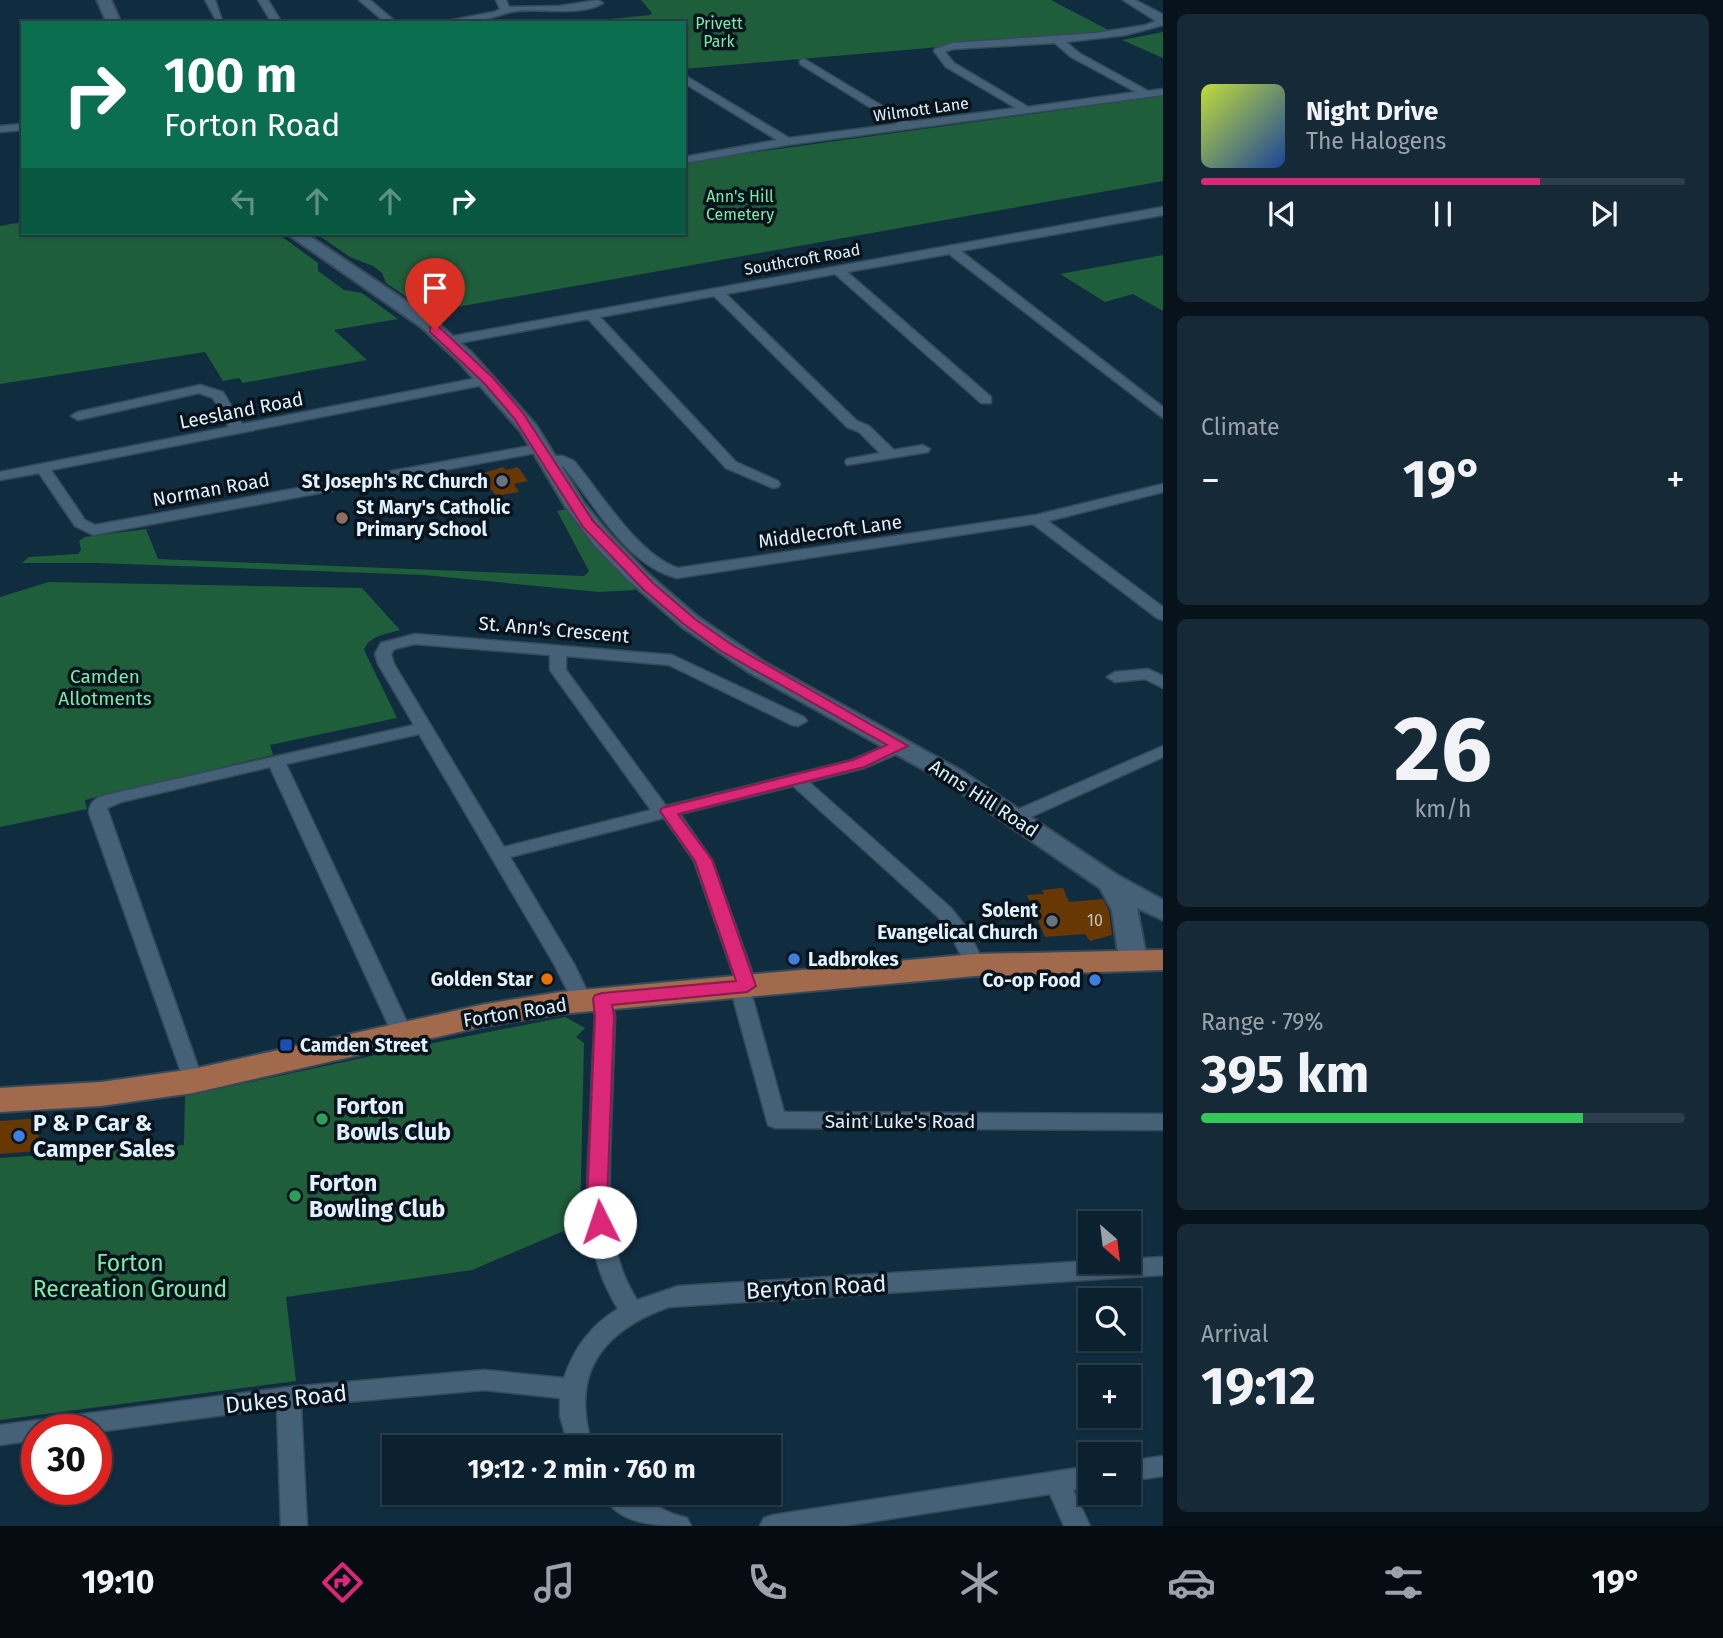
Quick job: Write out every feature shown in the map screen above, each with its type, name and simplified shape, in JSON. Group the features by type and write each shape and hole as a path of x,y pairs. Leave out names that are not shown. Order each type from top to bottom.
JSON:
{"main road":[{"name":"Forton Road","path":"0,1100 100,1094 193,1081 502,1012 592,1000 975,965 1148,960"}],"street":[{"path":"104,0 113,21"},
{"path":"210,0 219,18"},
{"path":"263,0 276,21"},
{"path":"365,0 390,21"},
{"path":"1028,111 950,65 938,53 952,46 1056,39 1142,30 1159,25 1162,19 1128,0"},
{"path":"458,21 490,17 503,5 560,9 598,3"},
{"path":"1056,39 1075,55 1148,94"},
{"path":"804,62 909,127"},
{"path":"686,79 788,142"},
{"name":"Wilmott Lane","path":"686,160 788,142 1163,92"},
{"path":"0,129 21,129"},
{"name":"Southcroft Road","path":"448,341 1163,211"},
{"name":"Anns Hill Road","path":"297,235 423,320 488,380 523,421 575,506 620,559 690,622 758,668 822,701 953,776 1108,881 1163,911"},
{"path":"953,250 1163,414"},
{"path":"837,270 986,400"},
{"path":"718,292 852,424 864,429 891,455"},
{"path":"591,314 731,465 774,484"},
{"name":"Leesland Road","path":"0,476 488,380"},
{"path":"78,416 187,390 204,389 219,397 238,430"},
{"path":"83,399 96,411"},
{"path":"852,462 923,449"},
{"name":"Norman Road","path":"42,467 80,523 89,529 99,529 545,454"},
{"name":"Middlecroft Lane","path":"545,454 569,464 611,518 669,573 1036,519 1159,492"},
{"path":"1036,519 1163,615"},
{"name":"St. Ann's Crescent","path":"425,728 386,664 383,654 387,646 415,639 672,660 798,722"},
{"path":"559,651 556,664 558,670 703,860 743,986"},
{"path":"1115,677 1148,674 1163,683"},
{"path":"193,1081 98,813 99,805 115,798 275,760 425,728 564,964 605,1016 597,1203 606,1259 616,1286 633,1313"},
{"path":"500,854 858,764 900,746"},
{"path":"1016,817 1163,751"},
{"path":"275,760 402,1033"},
{"path":"797,780 944,912 956,927 975,965"},
{"name":"Anns Hill Road","path":"1108,881 1121,898 1148,960"},
{"name":"Saint Luke's Road","path":"743,986 775,1120 1163,1122"},
{"name":"Beryton Road","path":"577,1435 571,1416 572,1389 593,1343 608,1327 655,1301 678,1295 1163,1266"},
{"name":"Dukes Road","path":"0,1435 289,1397 484,1380 572,1389"},
{"path":"289,1397 294,1526"},
{"path":"1141,1469 1163,1466"},
{"path":"773,1526 1078,1479"},
{"path":"1057,1482 1077,1526"},
{"path":"627,1505 670,1525 678,1526"}],"green space":[{"name":"Privett Park","path":"641,0 1051,0 1112,32 686,69 686,21 589,21 652,13"},
{"path":"1163,32 1163,58 1122,40"},
{"name":"Ann's Hill Cemetery","path":"1163,96 1163,181 429,312 386,283 382,273 373,266 350,257 318,235 686,235 686,162"},
{"path":"21,222 21,235 280,235 318,263 318,271 344,290 362,293 398,319 334,330 367,360 243,383 239,378 223,381 205,352 0,384 0,226"},
{"path":"1163,255 1163,311 1133,294 1105,302 1060,274"},
{"path":"567,509 633,584 635,590 599,592 424,575 97,563 22,563 29,557 78,554 81,550 79,541 85,537 146,529 158,559 584,576 589,571 557,511"},
{"name":"Camden Allotments","path":"49,582 362,588 400,630 374,639 364,650 397,718 270,745 273,755 85,800 87,809 0,827 0,597"},
{"name":"Forton Recreation Ground","path":"565,1017 585,1028 576,1037 584,1043 580,1224 472,1270 286,1297 296,1381 46,1414 21,1414 21,1417 0,1420 0,1158 184,1145 185,1096"}],"building":[{"name":"St Joseph's RC Church","path":"503,467 506,470 518,467 528,481 514,484 519,492 496,496 492,490 484,491 474,476"},
{"path":"1063,888 1069,902 1103,899 1109,911 1112,935 1090,941 1085,934 1045,937 1027,895 1044,894 1042,890"},
{"name":"P & P Car & Camper Sales","path":"41,1118 37,1151 0,1154 0,1121"}],"place":[{"name":"St Joseph's RC Church","path":"502,481"},
{"name":"St Mary's Catholic Primary School","path":"342,518"},
{"name":"Solent Evangelical Church","path":"1052,921"},
{"name":"Ladbrokes","path":"794,959"},
{"name":"Golden Star","path":"547,979"},
{"name":"Co-op Food","path":"1095,980"},
{"name":"Camden Street","path":"286,1045"},
{"name":"Forton Bowls Club","path":"322,1119"},
{"name":"P & P Car & Camper Sales","path":"19,1136"},
{"name":"Forton Bowling Club","path":"295,1196"}],"route":[{"path":"435,330 465,356 519,416 588,524 649,587 690,622 758,668 900,746 858,764 668,811 703,860 747,986 602,999 605,1016 597,1203 600,1222"}]}
